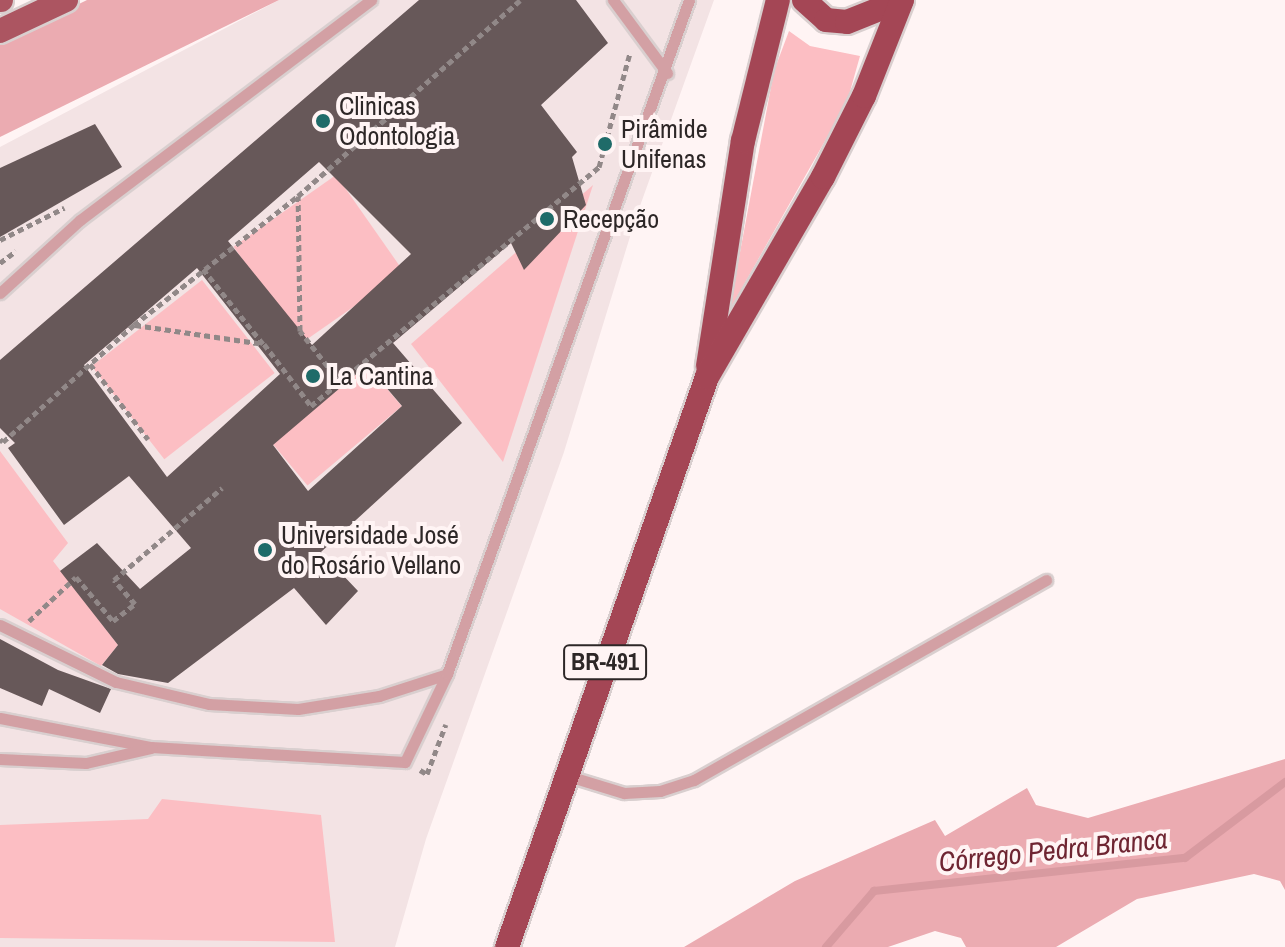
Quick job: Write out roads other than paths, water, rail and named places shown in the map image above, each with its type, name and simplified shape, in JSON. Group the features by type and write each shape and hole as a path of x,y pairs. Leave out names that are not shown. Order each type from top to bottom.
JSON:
{"highway":[{"name":"BR-491","path":"707,377 740,156 778,0"},
{"path":"804,0 826,20 847,22 902,0"},
{"name":"BR-491","path":"507,947 564,775 707,377 823,177 864,96 902,0"}],"main road":[{"path":"0,31 66,0"}],"lane":[{"path":"0,293 116,191 371,0"},
{"path":"613,0 667,73"},
{"path":"0,718 151,747 405,762 447,674 667,73 689,0"},
{"path":"564,775 624,793 660,791 694,780 1046,580"},
{"path":"0,625 116,682 209,704 298,709 379,696 447,674"},
{"path":"0,759 86,763 151,747"}],"waterway":[{"name":"Córrego Pedra Branca","path":"826,947 874,891 1185,858 1285,782"}],"place":[{"name":"Clinicas Odontologia","path":"323,121"},
{"name":"Pirâmide Unifenas","path":"605,144"},
{"name":"Recepção","path":"547,219"},
{"name":"La Cantina","path":"313,376"},
{"name":"Universidade José do Rosário Vellano","path":"265,550"}]}
